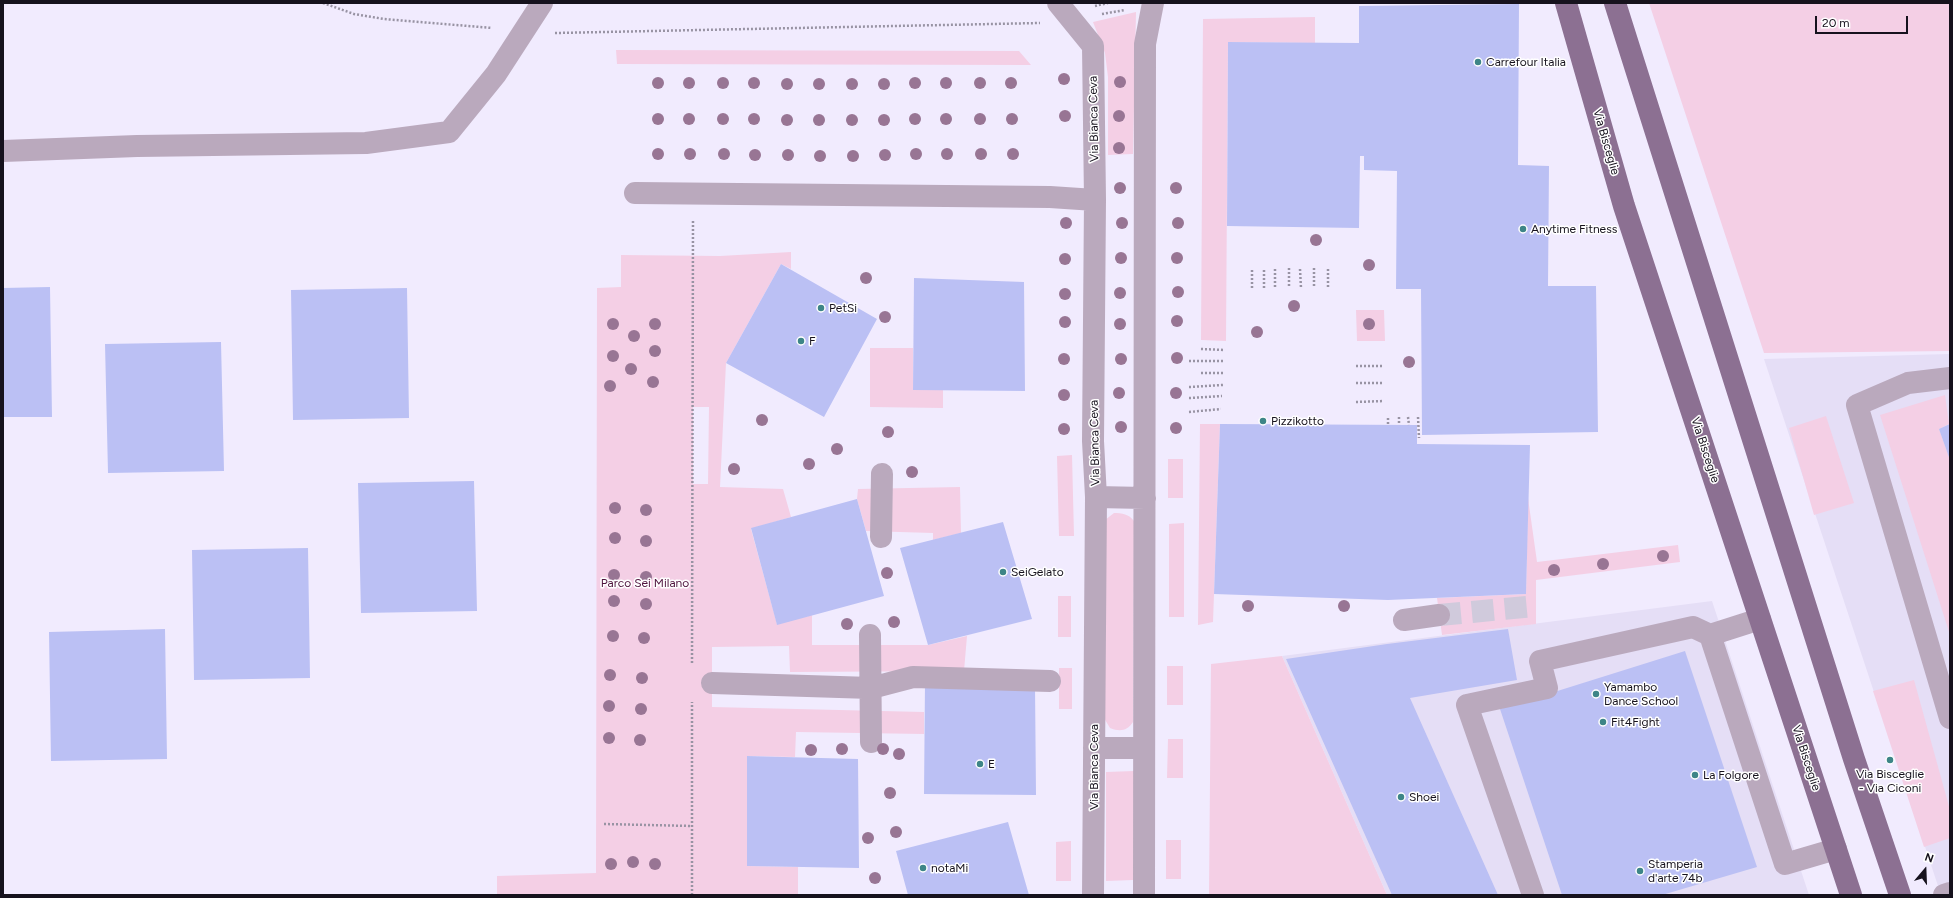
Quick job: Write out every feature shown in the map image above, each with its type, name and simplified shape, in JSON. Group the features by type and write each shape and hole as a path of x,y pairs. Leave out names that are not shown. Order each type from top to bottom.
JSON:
{"main road":[{"name":"Via Bisceglie","path":"1566,3 1624,206 1851,895"},
{"path":"1615,3 1854,758 1900,895"}],"street":[{"path":"3,152 137,146 366,143 449,132 496,74 542,3"},
{"name":"Via Bianca Ceva","path":"1058,3 1093,46 1095,200 1093,441 1096,497 1093,895"},
{"path":"1143,6 1145,44 1144,895"},
{"path":"635,193 1050,197 1095,200"},
{"path":"1950,378 1908,382 1857,405 1950,718"},
{"path":"881,534 882,481"},
{"path":"1096,497 1145,498"},
{"path":"1404,620 1439,615"},
{"path":"1710,635 1760,619"},
{"path":"1533,895 1467,705 1547,688 1540,661 1693,626 1710,635 1785,864 1836,849"},
{"path":"870,640 871,737"},
{"path":"712,683 871,680 913,677 1050,682"},
{"path":"1094,748 1144,748"},
{"path":"1944,895 1950,893"}],"path":[{"path":"323,3 354,14 384,19 498,29"},
{"path":"1095,15 1143,6"},
{"path":"548,33 1048,23"},
{"path":"692,666 693,194"},
{"path":"1252,268 1252,288"},
{"path":"1289,268 1289,288"},
{"path":"1314,268 1314,288"},
{"path":"1264,269 1264,288"},
{"path":"1275,269 1275,288"},
{"path":"1300,269 1300,288"},
{"path":"1328,269 1328,288"},
{"path":"1201,349 1225,350"},
{"path":"1189,361 1225,361"},
{"path":"1356,366 1384,366"},
{"path":"1201,373 1224,372"},
{"path":"1356,383 1384,384"},
{"path":"1189,387 1223,385"},
{"path":"1189,398 1222,396"},
{"path":"1356,402 1384,401"},
{"path":"1189,412 1221,409"},
{"path":"1388,417 1388,424"},
{"path":"1399,417 1399,425"},
{"path":"1408,417 1408,425"},
{"path":"1418,417 1419,438"},
{"path":"692,698 692,895"},
{"path":"604,824 692,826"}],"shaded area":[{"path":"1950,354 1950,895 1941,895 1764,359"},
{"path":"1712,601 1809,895 1387,895 1282,656"}],"green space":[{"path":"1649,3 1950,3 1950,351 1764,353"},
{"path":"1136,12 1133,154 1108,155 1108,77 1105,53 1093,22"},
{"path":"1315,17 1315,43 1228,42 1226,341 1201,340 1203,19"},
{"path":"616,50 1019,51 1031,65 617,64"},
{"name":"Parco Sei Milano","path":"791,252 791,269 781,264 726,363 720,487 783,489 791,517 751,529 777,624 812,615 812,645 928,645 967,636 964,671 790,672 789,646 712,647 712,707 924,712 924,734 796,732 795,757 747,756 747,866 798,867 798,895 497,895 497,876 596,873 597,288 621,287 621,255 720,256","holes":["693,407 709,407 708,484 693,484"]},
{"path":"1356,310 1384,310 1385,341 1357,341"},
{"path":"870,348 913,348 913,390 943,390 943,408 870,407"},
{"path":"1945,395 1949,424 1939,429 1950,460 1950,635 1880,415"},
{"path":"1826,416 1854,503 1814,515 1789,428"},
{"path":"1200,424 1220,424 1213,622 1198,625"},
{"path":"1072,455 1074,536 1059,536 1057,456"},
{"path":"1168,459 1183,459 1183,498 1168,498"},
{"path":"960,487 961,533 933,540 933,533 866,531 857,499 858,489"},
{"path":"1528,498 1537,562 1678,545 1680,562 1536,580 1536,624 1442,635 1437,598 1526,594"},
{"path":"1114,513 1125,514 1134,521 1133,722 1123,730 1110,728 1104,718 1105,520"},
{"path":"1184,523 1184,617 1169,617 1169,524"},
{"path":"1058,596 1071,596 1071,637 1058,637"},
{"path":"1282,656 1387,895 1209,895 1211,664"},
{"path":"1167,666 1183,666 1183,705 1167,705"},
{"path":"1059,668 1072,668 1072,709 1059,709"},
{"path":"1914,680 1950,810 1950,838 1924,847 1873,691"},
{"path":"1168,739 1183,739 1183,778 1167,778"},
{"path":"1134,771 1133,880 1106,881 1106,772"},
{"path":"1166,840 1181,840 1181,879 1166,879"},
{"path":"1071,841 1071,881 1056,881 1056,842"}],"building":[{"path":"1519,4 1518,165 1549,166 1548,286 1596,286 1598,432 1422,435 1421,289 1396,289 1397,171 1364,170 1364,156 1360,156 1359,228 1227,226 1228,42 1359,43 1359,6"},
{"name":"F","path":"781,264 877,319 824,417 726,363"},
{"path":"914,278 1024,282 1025,391 913,390"},
{"path":"50,287 52,417 3,417 3,288"},
{"path":"407,288 409,418 293,420 291,290"},
{"path":"221,342 224,471 108,473 105,344"},
{"path":"1220,424 1417,425 1417,444 1530,445 1526,594 1388,600 1214,594"},
{"path":"1950,424 1950,460 1939,429"},
{"path":"474,481 477,611 361,613 358,483"},
{"path":"857,499 884,596 777,625 751,528"},
{"path":"1003,522 1032,619 928,645 900,548"},
{"path":"308,548 310,678 194,680 192,550"},
{"path":"165,629 167,759 51,761 49,632"},
{"name":"Shoei","path":"1508,629 1517,680 1410,698 1498,895 1392,895 1286,659 1387,644"},
{"path":"1685,651 1757,867 1662,895 1562,895 1500,709"},
{"name":"E","path":"925,683 1035,686 1036,795 924,794"},
{"path":"747,756 858,759 859,868 747,866"},
{"path":"1008,822 1029,895 908,895 896,851"}],"tunnel":[{"path":"1439,615 1536,606"}],"place":[{"name":"Carrefour Italia","path":"1478,62"},
{"name":"Anytime Fitness","path":"1523,229"},
{"name":"PetSi","path":"821,308"},
{"name":"F","path":"801,341"},
{"name":"Pizzikotto","path":"1263,421"},
{"name":"SeiGelato","path":"1003,572"},
{"name":"Yamambo Dance School","path":"1596,694"},
{"name":"Fit4Fight","path":"1603,722"},
{"name":"Via Bisceglie - Via Ciconi","path":"1890,760"},
{"name":"E","path":"980,764"},
{"name":"La Folgore","path":"1695,775"},
{"name":"Shoei","path":"1401,797"},
{"name":"notaMi","path":"923,868"},
{"name":"Stamperia d'arte 74b","path":"1640,871"}]}
